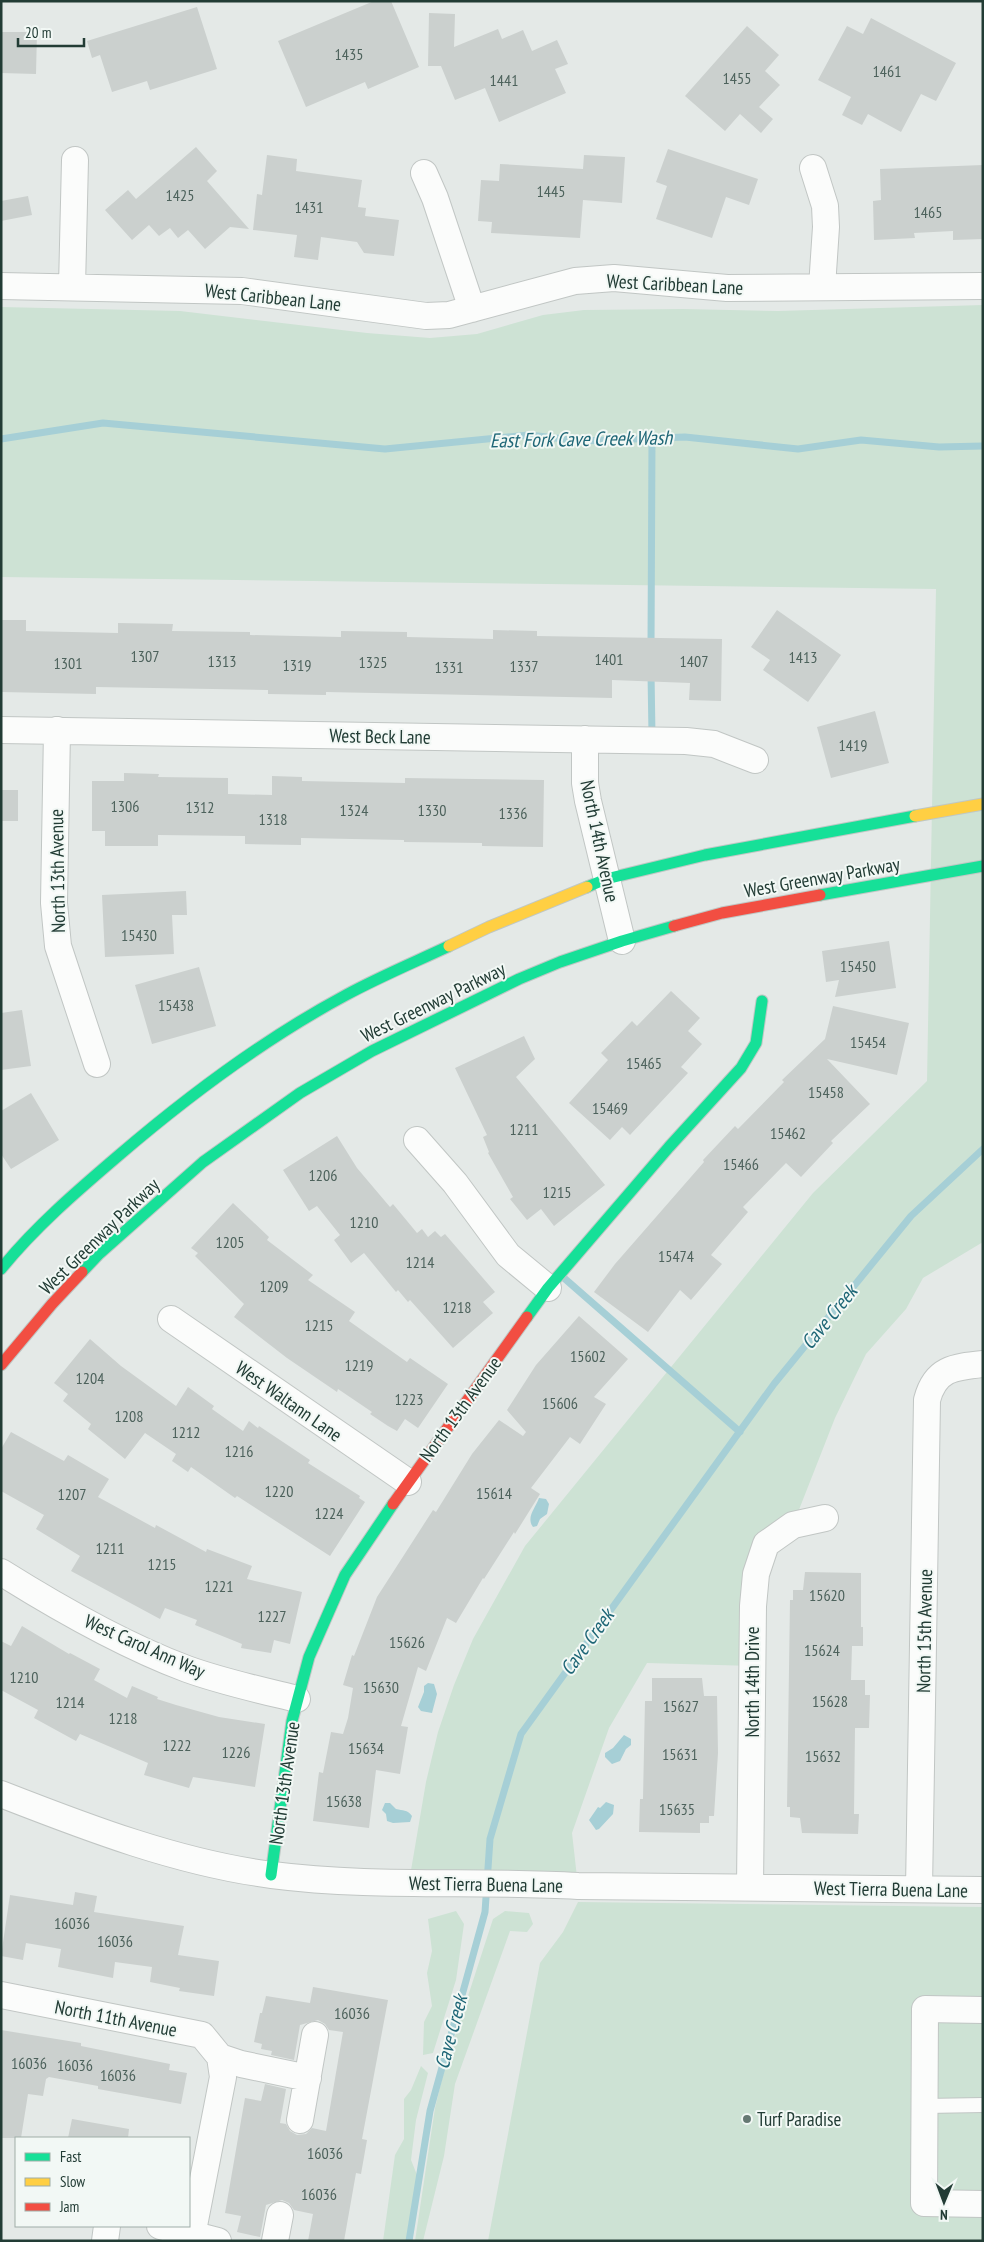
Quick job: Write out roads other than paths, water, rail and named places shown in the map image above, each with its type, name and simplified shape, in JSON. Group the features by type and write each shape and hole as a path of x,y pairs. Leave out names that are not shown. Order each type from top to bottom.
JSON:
{"main road":[{"path":"1,1269 20,1246 84,1185 172,1110 270,1041 346,995 489,927 606,879 705,855 983,804"},
{"name":"West Greenway Parkway","path":"1,1365 52,1304 106,1249 203,1162 300,1093 372,1051 520,979 560,962 622,942 722,913 983,866"},
{"name":"North 13th Avenue","path":"271,1875 292,1721 297,1700 309,1657 345,1575 408,1482 548,1288 669,1147 741,1068 756,1043 762,1001"}],"street":[{"path":"72,287 75,160"},
{"path":"813,168 825,206 826,227 822,287"},
{"path":"424,173 435,198 472,309"},
{"name":"West Caribbean Lane","path":"1,286 250,292 426,316 449,315 550,287 585,280 614,278 667,285 727,288 983,286"},
{"name":"West Beck Lane","path":"1,730 695,742 714,744 756,760"},
{"name":"North 13th Avenue","path":"57,730 54,903 57,937 67,977 97,1064"},
{"name":"North 14th Avenue","path":"585,739 585,783 588,801 622,942"},
{"path":"417,1140 454,1183 508,1255 548,1288"},
{"name":"West Waltann Lane","path":"171,1319 408,1482"},
{"name":"North 15th Avenue","path":"919,1889 927,1400 930,1387 939,1375 963,1366 983,1364"},
{"name":"North 14th Drive","path":"750,1887 753,1606 756,1574 766,1544 793,1525 825,1518"},
{"name":"West Carol Ann Way","path":"1,1572 97,1627 186,1668 234,1684 297,1700"},
{"name":"West Tierra Buena Lane","path":"1,1794 162,1851 271,1875 340,1881 531,1883 578,1886 983,1890"},
{"name":"North 11th Avenue","path":"1,1996 202,2035 220,2057"},
{"path":"983,2010 925,2010 924,2203 983,2204"},
{"path":"300,2120 315,2035"},
{"path":"192,2237 223,2077 220,2057 241,2064 308,2078"},
{"path":"276,2241 280,2215"},
{"path":"105,2241 107,2227"},
{"path":"163,2227 192,2237 218,2241"}],"lane":[{"path":"925,2106 983,2105"}],"water":[{"path":"539,1498 546,1499 549,1504 547,1514 540,1519 537,1526 533,1527 530,1520"},
{"path":"428,1683 434,1684 437,1694 432,1713 421,1711 418,1707 424,1692 424,1686"},
{"path":"624,1735 631,1739 631,1745 626,1749 620,1761 612,1764 605,1757 605,1753 613,1748"},
{"path":"606,1802 614,1805 613,1814 596,1830 589,1820 598,1807 600,1808"},
{"path":"385,1803 390,1803 396,1809 408,1812 412,1816 410,1822 393,1823 387,1821 386,1814 382,1810"}],"waterway":[{"name":"East Fork Cave Creek Wash","path":"1,439 103,423 385,449 529,435 582,441 685,437 798,449 861,440 939,447 983,446"},
{"path":"651,647 652,438"},
{"path":"651,673 652,735"},
{"name":"Cave Creek","path":"409,2241 430,2111 485,1912 490,1839 521,1734 774,1384 911,1216 983,1149"},
{"path":"564,1278 740,1432"}],"place":[{"name":"Turf Paradise","path":"747,2119"}]}
